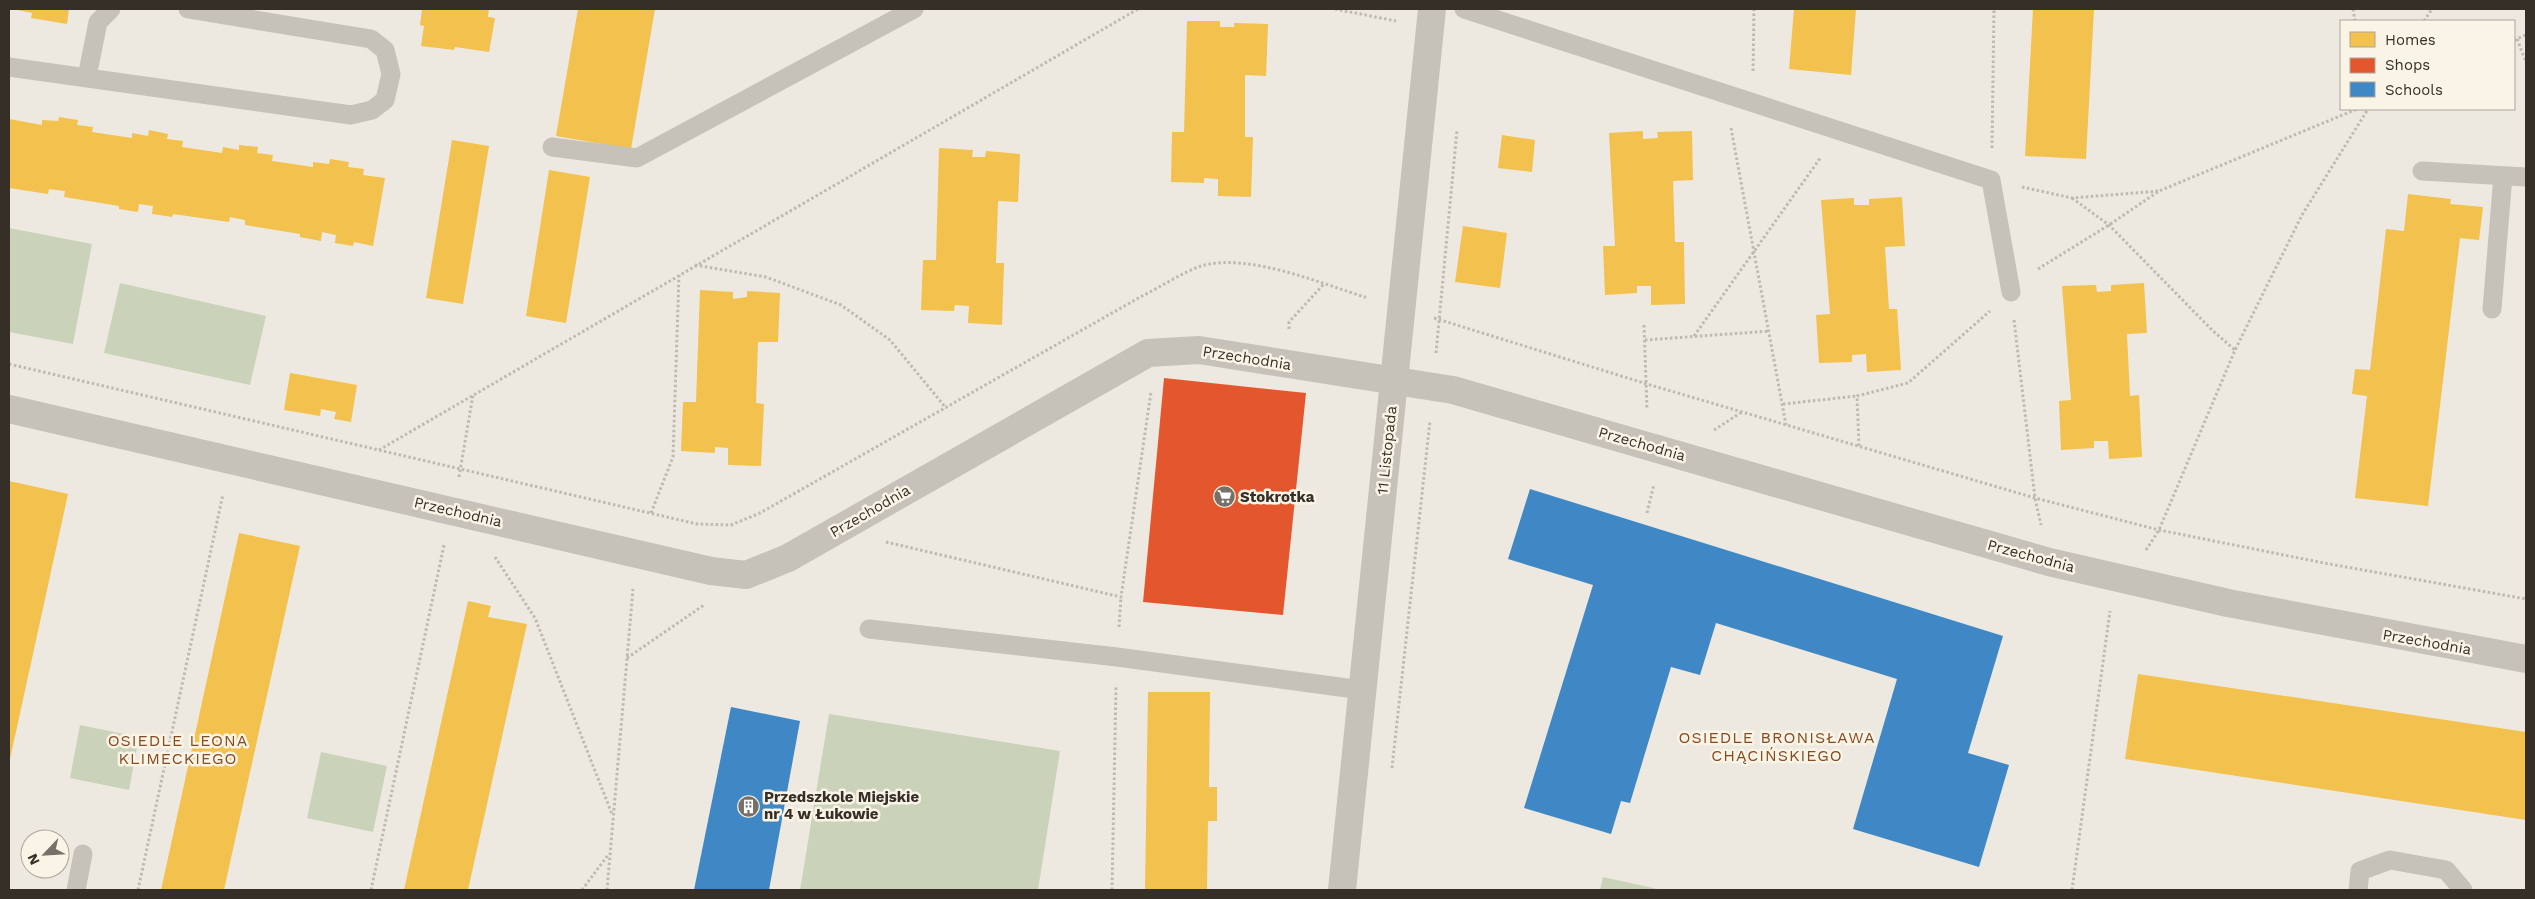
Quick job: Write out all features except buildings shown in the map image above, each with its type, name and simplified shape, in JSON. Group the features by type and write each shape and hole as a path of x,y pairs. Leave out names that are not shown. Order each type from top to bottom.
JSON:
{"street":[{"name":"11 Listopada","path":"1342,890 1432,9"},
{"name":"Przechodnia","path":"9,409 711,571 746,576 788,558 1148,353 1199,350 1454,390 2049,562 2247,607 2526,659"}],"lane":[{"path":"87,78 98,22 111,9"},
{"path":"9,67 351,115 372,110 385,100 391,74 385,50 372,39 188,9"},
{"path":"552,147 637,158 914,9"},
{"path":"1464,9 1991,180 2011,292"},
{"path":"2422,170 2526,177"},
{"path":"2492,310 2503,176"},
{"path":"869,629 1117,657 1362,690"},
{"path":"76,890 83,854"},
{"path":"2358,890 2360,871 2390,860 2446,870 2463,890"}],"path":[{"path":"379,451 694,265 1138,9"},
{"path":"1753,103 1754,9"},
{"path":"1994,9 1991,180 2072,198 2160,191"},
{"path":"2425,20 2432,9"},
{"path":"2526,35 2515,40 2526,62"},
{"path":"1725,94 1786,425"},
{"path":"1783,404 1857,396 1908,383 2038,268 2109,225 2160,191 2355,110"},
{"path":"2078,890 2072,890 2112,602 2159,530 2235,350 2302,215 2367,110"},
{"path":"1391,773 1440,320 1458,124"},
{"path":"1694,336 1754,249 1840,131"},
{"path":"2072,198 2109,225 2213,331 2235,350"},
{"path":"9,364 651,514 697,524 731,525 760,513 1142,296 1201,266 1235,262 1268,268 1324,284 1647,384 2035,498 2159,530 2324,563 2526,599"},
{"path":"694,265 766,277 841,305 890,340 946,408"},
{"path":"651,514 673,456 679,275"},
{"path":"1285,364 1289,322 1324,284"},
{"path":"2011,292 2035,498 2049,562"},
{"path":"1644,325 1647,384 1647,445"},
{"path":"1645,340 1770,331"},
{"path":"836,531 1121,596 1156,352"},
{"path":"371,890 459,513 460,470 473,394"},
{"path":"1857,396 1859,446"},
{"path":"138,890 239,418"},
{"path":"459,513 535,618 612,814"},
{"path":"607,890 608,854 636,553"},
{"path":"626,658 746,576"},
{"path":"1112,890 1117,657"},
{"path":"582,890 608,854"}],"green space":[{"path":"9,228 92,244 73,344 9,332"},
{"path":"120,283 266,316 250,385 104,353"},
{"path":"829,714 1060,751 1038,890 800,890"},
{"path":"80,725 139,737 129,790 70,778"},
{"path":"321,752 387,766 373,832 307,818"},
{"path":"1603,877 1662,890 1600,890"}],"place":[{"name":"Stokrotka","path":"1224,497"},
{"name":"Przedszkole Miejskie nr 4 w Łukowie","path":"748,806"}],"district":[{"name":"OSIEDLE BRONISŁAWA CHĄCIŃSKIEGO","path":"1777,746"},
{"name":"OSIEDLE LEONA KLIMECKIEGO","path":"178,749"}]}
